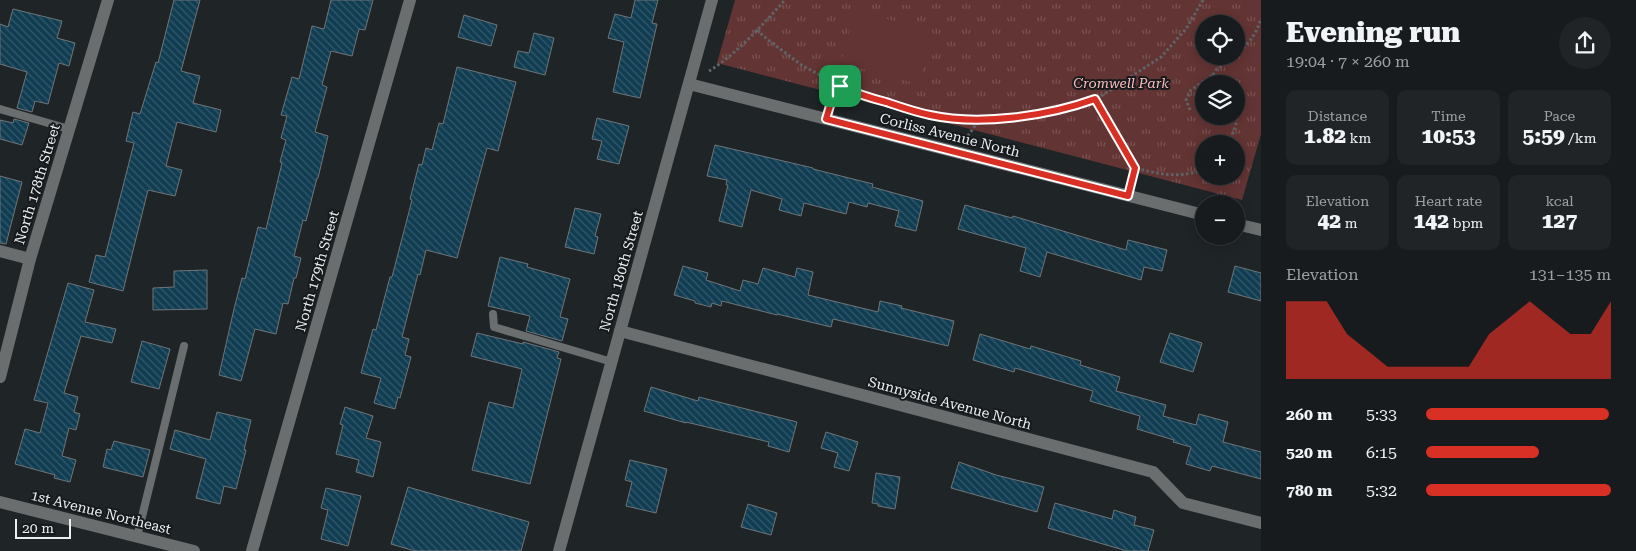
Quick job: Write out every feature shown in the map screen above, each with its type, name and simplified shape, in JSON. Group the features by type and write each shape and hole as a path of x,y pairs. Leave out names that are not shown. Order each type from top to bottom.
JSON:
{"street":[{"name":"North 179th Street","path":"252,551 410,0"},
{"name":"North 180th Street","path":"559,551 712,0"},
{"name":"North 178th Street","path":"0,377 30,259 69,129 103,1"},
{"name":"Corliss Avenue North","path":"689,84 1195,213"},
{"path":"1245,226 1261,230"},
{"path":"0,251 30,259"},
{"name":"Sunnyside Avenue North","path":"620,331 1153,472 1183,503 1261,523"},
{"name":"1st Avenue Northeast","path":"0,502 194,551"}],"lane":[{"path":"0,109 69,129"},
{"path":"493,314 494,326 612,362"},
{"path":"137,537 184,346"}],"path":[{"path":"689,84 718,66 757,30 785,0"},
{"path":"757,30 766,39 803,66 858,95 931,116 979,120 1053,111 1095,99 1161,57 1186,29 1203,0"},
{"path":"1245,46 1259,27 1261,18"},
{"path":"1213,75 1225,65"},
{"path":"826,119 833,96 840,86"},
{"path":"1190,110 1186,100 1191,90 1195,87"},
{"path":"1095,99 1135,168 1128,196"},
{"path":"956,152 979,120"},
{"path":"1135,168 1176,175 1195,173"}],"green space":[{"name":"Cromwell Park","path":"735,0 1261,0 1261,134 1243,195 1223,195 717,63"},
{"path":"889,0 936,0 921,7 893,3"},
{"path":"855,10 933,32 919,84 841,63"}],"building":[{"path":"174,0 200,0 181,71 200,76 193,103 221,110 216,132 177,122 166,166 182,170 175,196 148,190 123,291 89,282 96,255 105,257 134,143 126,141 133,112 140,114 156,62 158,63"},
{"path":"331,0 373,0 365,30 359,29 352,56 331,51 322,85 327,87 315,132 328,136 306,221 303,220 294,256 301,258 296,278 294,278 288,304 283,303 276,334 255,329 241,381 219,375 234,309 242,278 245,279 258,227 266,229 286,140 281,138 287,116 281,115 292,77 299,79 312,26 324,29"},
{"path":"635,0 658,0 652,23 657,24 640,98 613,92 624,42 608,38 615,14 631,18"},
{"path":"13,9 62,21 57,38 75,43 69,66 59,63 48,104 35,101 32,112 17,108 27,72 0,64 0,24 8,27"},
{"path":"464,15 497,25 491,46 458,37"},
{"path":"534,33 554,38 545,75 514,67 518,51 529,53"},
{"path":"457,67 516,82 498,151 487,148 457,258 426,250 402,337 409,339 405,355 411,357 400,398 398,397 395,409 374,403 381,378 361,373 373,329 376,330 390,277 392,277 412,200 410,199 419,164 422,165 426,148 432,150 439,123 443,124"},
{"path":"597,118 629,126 619,164 597,159 602,141 592,139"},
{"path":"14,119 29,123 22,145 0,139 0,120 13,123"},
{"path":"715,145 873,184 872,187 923,201 916,231 895,226 899,211 868,203 867,207 849,202 846,214 804,203 801,216 779,210 782,199 751,190 742,227 719,221 728,185 726,185 727,180 707,176"},
{"path":"0,176 22,182 6,244 0,243"},
{"path":"965,205 1012,218 1013,216 1126,250 1128,240 1167,250 1162,271 1144,267 1141,280 1047,252 1040,277 1020,271 1026,248 958,229"},
{"path":"575,208 601,214 595,236 598,237 594,254 565,247"},
{"path":"500,257 528,264 527,267 570,279 560,317 568,319 562,341 526,331 530,316 488,306"},
{"path":"683,266 708,273 706,280 740,291 743,280 758,284 763,268 795,277 797,268 813,272 808,295 878,312 880,301 954,321 948,346 833,319 831,327 722,301 721,306 712,303 711,307 695,303 695,301 674,295"},
{"path":"1235,266 1261,273 1261,301 1228,292"},
{"path":"207,270 207,309 153,310 153,288 174,287 174,271"},
{"path":"68,283 94,290 85,322 116,329 112,343 81,336 64,393 78,397 74,412 80,414 76,430 69,428 62,456 76,460 70,482 54,478 55,475 15,464 25,429 40,433 48,403 34,400"},
{"path":"477,333 523,344 523,342 559,352 557,358 561,359 530,484 472,470 489,402 513,408 522,369 471,356"},
{"path":"1170,333 1202,343 1193,372 1160,362"},
{"path":"980,334 1030,349 1031,346 1081,361 1080,365 1120,377 1116,391 1166,405 1163,416 1196,425 1199,414 1228,422 1223,442 1261,452 1261,479 1212,466 1210,471 1186,464 1191,447 1137,429 1140,416 1090,401 1093,391 1015,368 1014,372 973,360"},
{"path":"142,341 170,349 159,389 131,382"},
{"path":"651,387 698,401 699,397 797,422 789,452 768,446 769,442 686,423 644,411"},
{"path":"345,407 373,416 366,438 381,442 373,477 356,472 359,460 336,454 343,425 340,424"},
{"path":"217,412 251,420 236,489 224,486 220,504 196,498 206,459 170,449 175,430 210,440"},
{"path":"826,432 858,442 849,471 834,467 838,453 821,448"},
{"path":"114,441 150,450 143,477 103,467 107,449 111,450"},
{"path":"630,460 667,469 656,513 626,506 632,482 625,480"},
{"path":"959,462 996,475 1044,487 1037,512 951,488"},
{"path":"876,473 900,477 895,509 872,503"},
{"path":"408,487 529,522 521,551 415,551 391,544"},
{"path":"326,488 361,496 348,546 321,539 328,510 321,508"},
{"path":"1055,503 1112,519 1114,510 1136,517 1134,525 1154,530 1148,551 1127,551 1048,528"},
{"path":"748,504 777,513 771,535 741,527"}],"route":[{"path":"840,86 858,95 915,112 931,116 962,119 983,120 1035,114 1078,105 1095,99 1135,168 1128,196 826,119 833,96 840,86"}]}
